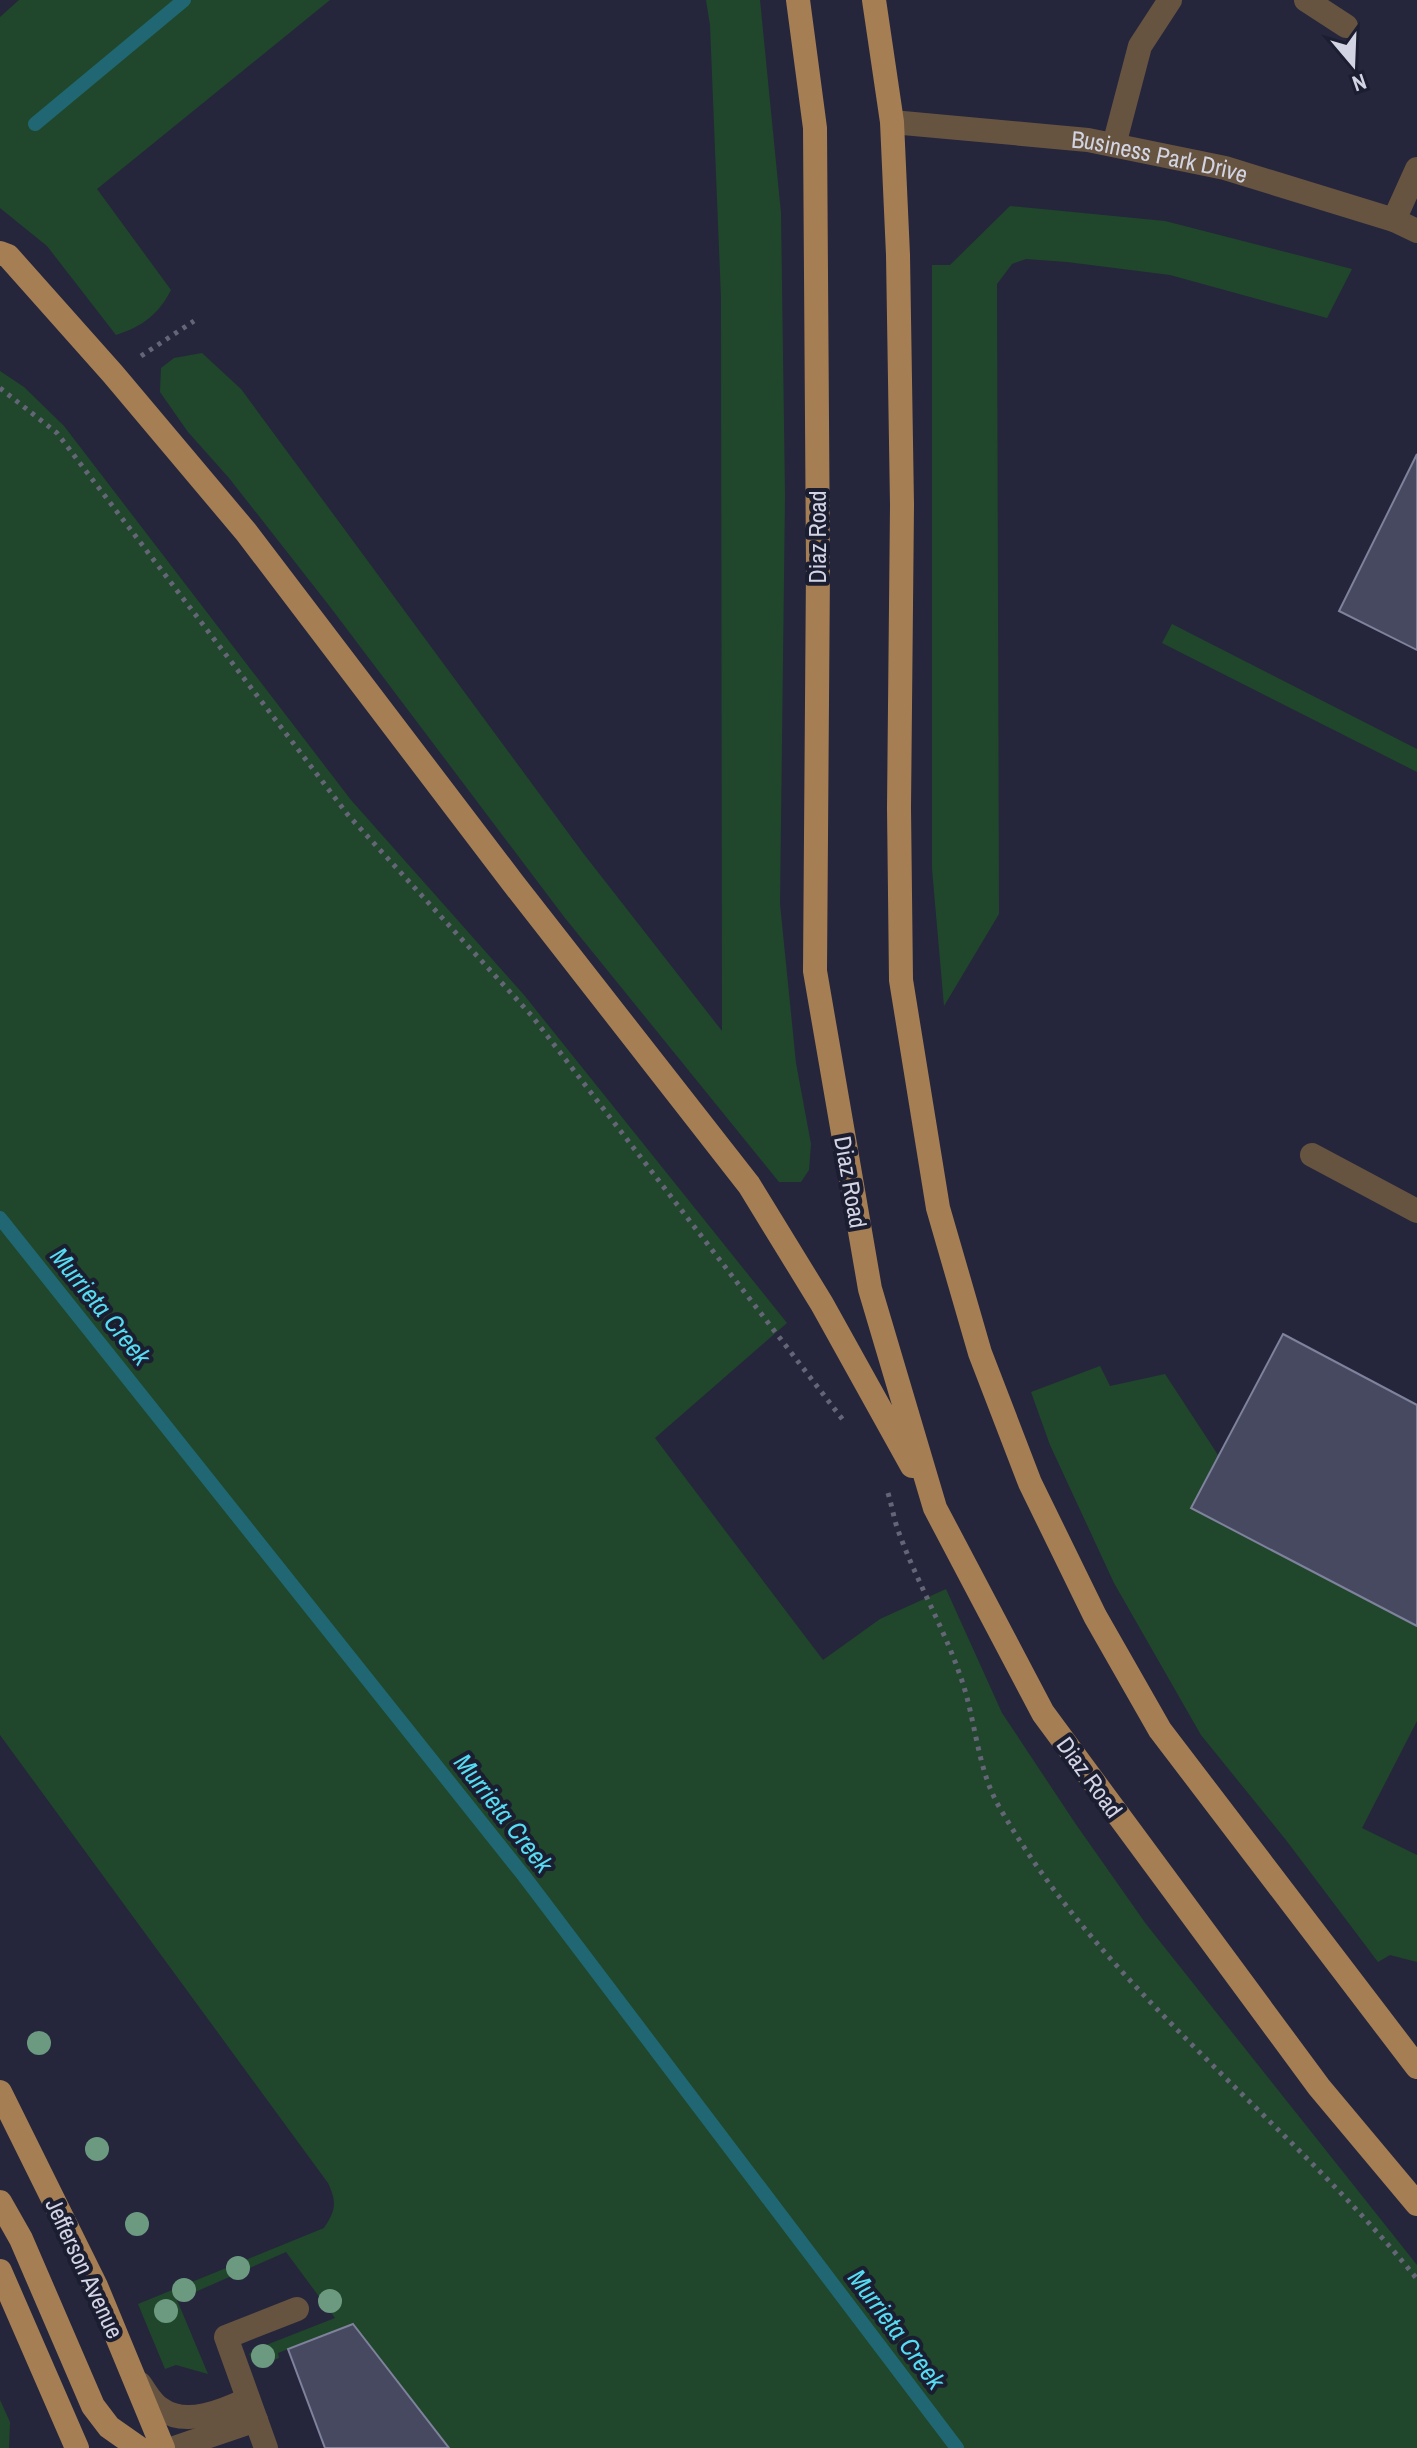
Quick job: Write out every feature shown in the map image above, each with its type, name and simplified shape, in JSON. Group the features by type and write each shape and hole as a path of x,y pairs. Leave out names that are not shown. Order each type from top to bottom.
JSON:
{"main road":[{"name":"Diaz Road","path":"798,0 815,128 818,567 815,971 870,1289 935,1508 1043,1713 1319,2087 1417,2204"},
{"path":"874,0 892,122 898,255 902,505 901,980 938,1208 980,1353 1030,1483 1095,1616 1160,1730 1409,2042 1417,2067"},
{"path":"0,253 8,256 113,374 246,532 513,883 749,1185 822,1304 935,1508"},
{"name":"Jefferson Avenue","path":"0,2092 96,2286 163,2448"},
{"path":"0,2202 21,2239 93,2406 109,2427 139,2448"},
{"path":"0,2271 77,2448"}],"street":[{"path":"1114,145 1140,46 1170,0"},
{"path":"1306,0 1346,26"},
{"name":"Business Park Drive","path":"892,122 1088,140 1225,168 1394,220 1417,231"},
{"path":"1394,220 1417,169"},
{"path":"1312,1155 1417,1211"},
{"path":"266,2448 226,2337 297,2309"},
{"path":"132,2373 158,2408 184,2419 209,2413 252,2410"},
{"path":"174,2448 252,2410"}],"path":[{"path":"113,374 194,321"},
{"path":"0,388 57,433 348,815 532,1016 844,1421"},
{"path":"883,1482 897,1530 961,1678 979,1752 998,1807 1027,1852 1141,1993 1330,2182 1417,2279"}],"green space":[{"path":"19,0 330,0 97,189 171,290 149,318 116,335 47,246 0,208 0,17"},
{"path":"706,0 760,0 781,213 785,496 780,904 796,1063 811,1144 809,1170 801,1182 779,1182 565,918 331,608 229,478 188,432 160,392 161,368 174,358 202,353 241,389 583,853 722,1031 721,298 710,25"},
{"path":"1010,206 1165,221 1352,269 1327,318 1170,275 1067,262 1026,259 1012,264 997,284 999,914 944,1006 932,869 932,265 950,265"},
{"path":"0,371 24,387 64,426 351,800 524,995 787,1323 655,1438 823,1660 880,1619 946,1589 1002,1713 1075,1823 1146,1924 1417,2265 1417,2448 449,2448 353,2324 278,2353 279,2358 256,2367 249,2354 256,2349 335,2318 286,2252 177,2300 208,2374 176,2365 165,2369 138,2304 324,2228 333,2211 334,2201 328,2183 0,1735"},
{"path":"1172,624 1417,749 1417,772 1162,643"},
{"path":"1100,1366 1110,1386 1165,1374 1218,1455 1191,1508 1417,1626 1417,1721 1362,1828 1417,1855 1417,1962 1390,1955 1378,1962 1286,1840 1201,1735 1114,1583 1050,1445 1031,1392"},
{"path":"0,2400 10,2422 9,2448 0,2448"}],"building":[{"path":"1417,454 1417,650 1339,611"},
{"path":"1283,1334 1417,1405 1417,1626 1191,1508"},
{"path":"353,2324 449,2448 325,2448 288,2349"}],"waterway":[{"path":"35,124 184,0"},
{"name":"Murrieta Creek","path":"0,1218 524,1876 957,2448"}]}
